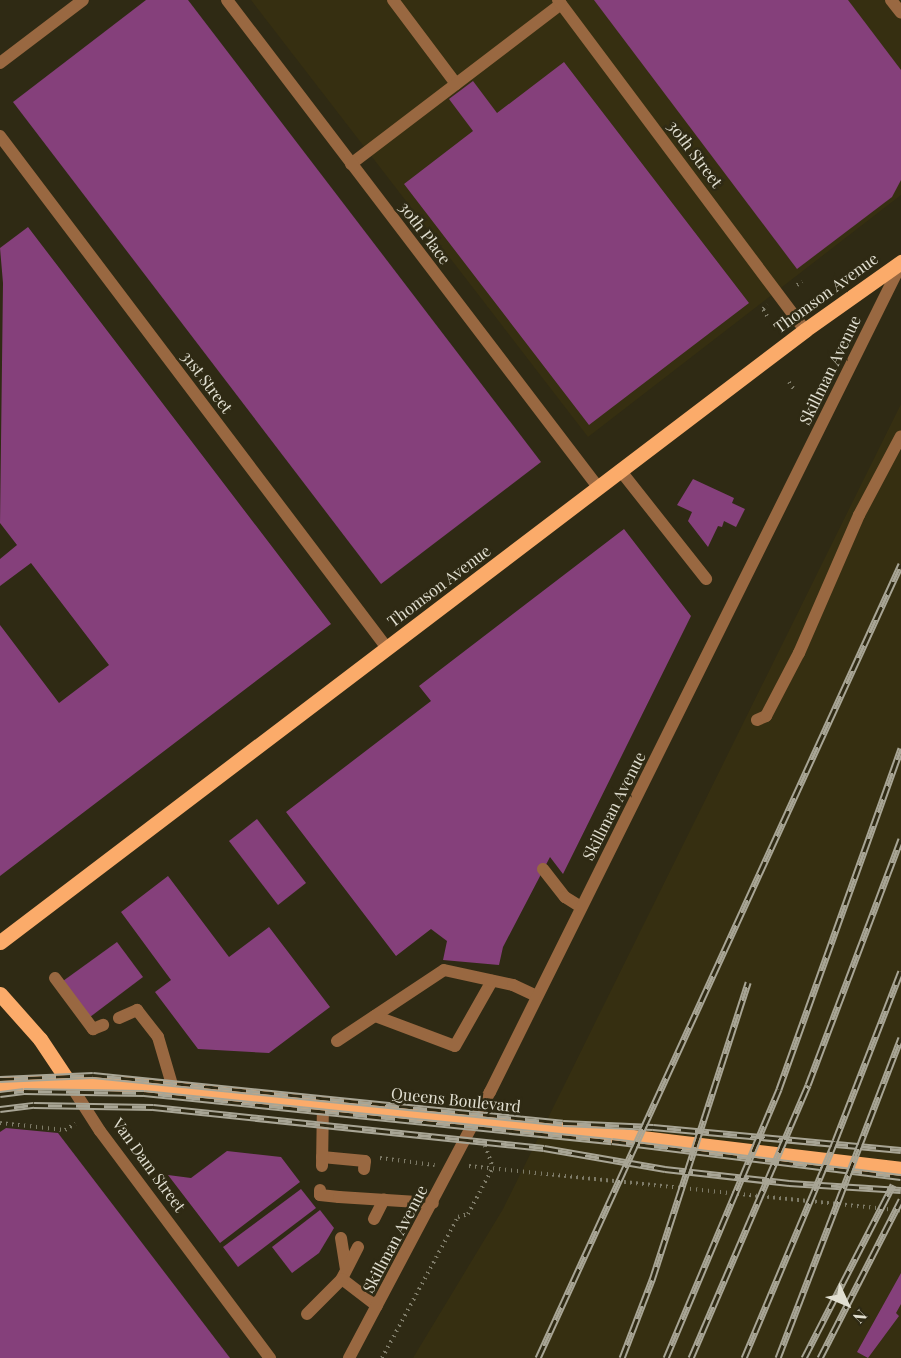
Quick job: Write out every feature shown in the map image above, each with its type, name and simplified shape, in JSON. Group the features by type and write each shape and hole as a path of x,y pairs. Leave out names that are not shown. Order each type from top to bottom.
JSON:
{"main road":[{"name":"Thomson Avenue","path":"0,942 805,330 901,263"},
{"name":"Van Dam Street","path":"0,994 40,1039 68,1081"},
{"name":"Queens Boulevard","path":"2,1085 68,1081 173,1088 533,1126 901,1170"}],"street":[{"path":"0,63 83,0"},
{"name":"30th Place","path":"226,0 598,487"},
{"path":"393,0 456,84"},
{"path":"891,0 901,13"},
{"path":"351,164 559,2"},
{"name":"30th Street","path":"559,2 805,330"},
{"name":"31st Street","path":"0,136 387,648"},
{"name":"Skillman Avenue","path":"349,1358 476,1120 901,263"},
{"path":"758,720 765,716 798,653 859,515 901,436"},
{"path":"620,470 706,579"},
{"path":"543,869 565,897 581,907"},
{"path":"337,1041 444,970 492,981 537,996"},
{"path":"55,978 93,1029 103,1025"},
{"path":"375,1016 455,1046 492,981"},
{"path":"118,1018 137,1010 158,1037 173,1088"},
{"name":"Van Dam Street","path":"68,1081 270,1358"},
{"path":"323,1104 322,1161 343,1163 365,1161 364,1169"},
{"path":"320,1190 320,1195 340,1195 360,1200 384,1199 433,1203"},
{"path":"374,1219 384,1199"},
{"path":"341,1238 344,1274 377,1306"},
{"path":"307,1314 344,1274 358,1247"}],"path":[{"path":"789,382 795,391"},
{"path":"382,1358 458,1217 468,1214 494,1167 476,1120"},
{"path":"0,1123 65,1130"},
{"path":"372,1157 427,1165"},
{"path":"494,1167 901,1211"}],"shaded area":[{"path":"251,0 901,0 901,195 588,437"},
{"path":"901,404 901,1358 413,1358 503,1209"}],"building":[{"path":"146,0 188,0 541,462 381,584 13,102"},
{"path":"594,0 848,0 901,70 901,180 892,197 797,269"},
{"path":"564,62 749,303 589,425 404,184 473,131 449,99 473,81 497,113"},
{"path":"28,227 331,624 0,876 0,625 59,703 109,665 31,563 0,586 0,559 17,545 0,523 3,283 0,248"},
{"path":"693,479 734,498 732,503 745,509 736,527 724,521 722,527 718,526 708,547 688,521 692,512 677,505"},
{"path":"624,529 691,616 563,874 550,857 503,947 499,965 443,960 447,941 431,929 396,956 286,812 431,701 419,686"},
{"path":"257,819 306,883 278,905 229,841"},
{"path":"168,876 229,957 269,927 330,1007 269,1053 198,1049 155,992 171,980 121,912"},
{"path":"117,942 143,977 90,1017 63,981"},
{"path":"6,1128 58,1133 230,1358 0,1358 0,1132"},
{"path":"227,1151 281,1157 300,1182 220,1243 168,1175 191,1178"},
{"path":"301,1189 316,1208 238,1267 223,1247"},
{"path":"320,1210 334,1228 319,1253 292,1273 272,1247"},
{"path":"901,1273 901,1304 896,1313 899,1316 868,1358 857,1352"}],"railway":[{"path":"538,1358 901,564"},
{"path":"666,1358 779,1089 901,748"},
{"path":"691,1358 808,1085 901,839"},
{"path":"744,1358 835,1141 901,971"},
{"path":"622,1358 652,1280 748,982"},
{"path":"778,1358 901,1038"},
{"path":"0,1079 93,1075 563,1123 653,1127 901,1150"},
{"path":"0,1094 24,1091 144,1093 612,1141 901,1177"},
{"path":"0,1109 34,1105 153,1107 544,1148 665,1169 789,1183 901,1190"},
{"path":"804,1358 893,1185"},
{"path":"820,1358 901,1200"}]}
